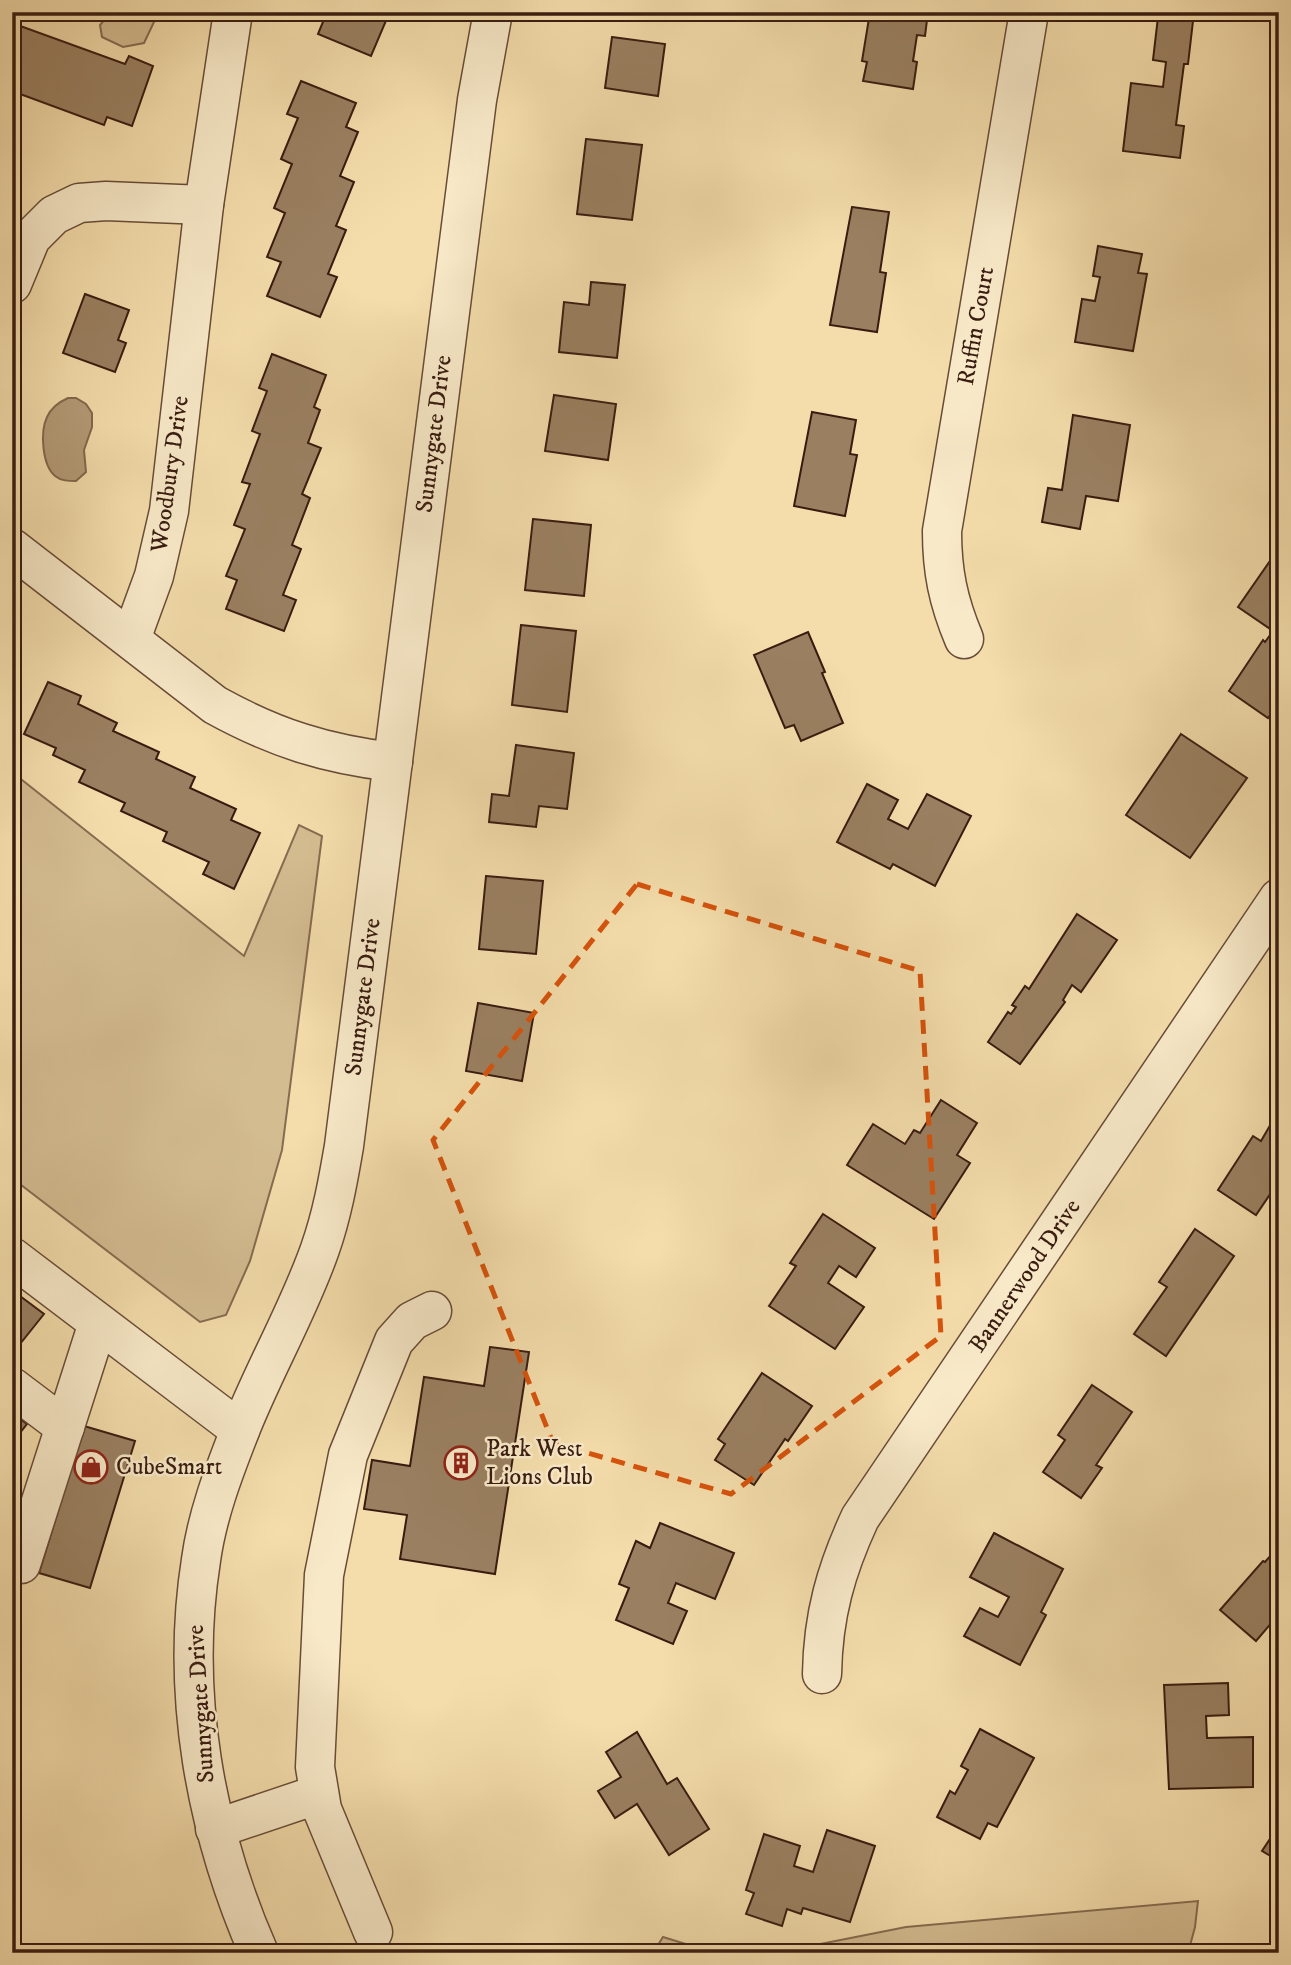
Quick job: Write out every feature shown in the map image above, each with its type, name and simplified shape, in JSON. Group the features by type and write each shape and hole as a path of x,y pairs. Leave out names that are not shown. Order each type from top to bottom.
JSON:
{"street":[{"name":"Woodbury Drive","path":"131,639 154,576 169,511 205,205 233,12"},
{"name":"Sunnygate Drive","path":"259,1953 239,1906 215,1829 201,1758 193,1667 194,1612 201,1557 217,1490 240,1430 319,1252 330,1218 344,1146 477,100 493,12"},
{"name":"Ruffin Court","path":"964,639 946,586 942,565 942,531 1029,12"},
{"path":"12,284 31,238 54,215 79,203 106,201 205,205"},
{"path":"12,548 215,705 246,722 301,744 347,756 393,762"},
{"name":"Bannerwood Drive","path":"822,1674 828,1603 843,1554 860,1518 1279,898"},
{"path":"12,1257 240,1430"},
{"path":"373,1932 322,1809 315,1767 324,1575 348,1455 394,1341 412,1321 432,1311"},
{"path":"12,1563 21,1563 98,1323"},
{"path":"12,1387 65,1427"},
{"path":"215,1829 319,1794"}],"highlighted area":[{"path":"637,884 920,971 941,1336 731,1494 553,1443 433,1140"}],"shaded area":[{"path":"111,12 144,12 154,22 144,43 123,47 102,37 100,25"},
{"path":"76,398 86,404 92,413 92,427 84,450 86,472 76,481 62,480 55,476 47,464 44,448 43,431 47,417 61,401"},
{"path":"12,772 244,956 299,825 322,836 282,1150 250,1261 226,1315 200,1322 12,1178"},
{"path":"1198,1901 1188,1953 775,1953 906,1927"},
{"path":"663,1937 715,1953 653,1953"}],"building":[{"path":"327,12 380,12 388,16 371,56 318,34"},
{"path":"870,12 928,12 925,36 917,35 913,89 863,81 867,62 862,61"},
{"path":"1158,17 1193,21 1176,125 1184,126 1180,158 1123,151 1131,83 1163,87 1166,62 1153,60"},
{"path":"12,23 125,64 129,56 153,66 132,126 107,117 104,125 12,91"},
{"path":"612,37 665,44 658,96 605,88"},
{"path":"301,81 356,103 346,127 358,132 340,176 354,182 336,226 346,230 328,274 337,277 320,317 267,296 281,262 267,257 285,213 274,208 292,164 281,159 298,118 287,114"},
{"path":"586,139 642,145 632,220 577,214"},
{"path":"852,207 889,212 880,272 886,273 877,332 830,325"},
{"path":"1098,246 1142,254 1138,273 1147,274 1133,351 1075,342 1082,299 1095,301 1100,277 1093,276"},
{"path":"591,282 625,285 617,358 559,352 564,302 589,305"},
{"path":"85,294 129,310 118,340 126,343 115,372 63,353"},
{"path":"272,354 326,375 314,407 320,410 308,443 321,448 302,494 310,498 292,545 301,549 283,595 296,600 284,631 226,609 237,580 226,576 245,529 234,525 250,484 242,482 260,434 252,431 267,391 259,388"},
{"path":"554,395 616,404 608,460 545,451"},
{"path":"812,412 856,420 850,454 857,455 845,516 794,506"},
{"path":"1073,415 1130,425 1118,501 1086,496 1080,529 1042,522 1048,488 1062,490"},
{"path":"533,519 591,525 584,596 525,590"},
{"path":"1270,561 1279,567 1279,703 1268,718 1229,691 1263,640 1265,642 1273,631 1238,607"},
{"path":"521,625 576,631 567,712 512,705"},
{"path":"808,632 843,723 801,741 794,725 785,728 754,655"},
{"path":"48,682 81,696 78,704 117,723 113,731 159,752 156,759 195,777 190,788 236,809 231,820 260,833 234,889 203,874 209,862 163,841 167,832 121,811 125,803 79,782 85,770 53,755 56,748 24,734"},
{"path":"1181,734 1247,778 1190,858 1126,815"},
{"path":"516,745 574,753 567,809 539,806 536,827 489,822 492,794 509,796"},
{"path":"867,784 898,800 888,819 908,829 927,794 971,816 935,886 893,864 890,869 837,842"},
{"path":"486,876 543,881 536,954 479,949"},
{"path":"1077,914 1117,940 1081,992 1072,985 1063,1000 1065,1002 1020,1064 988,1042 1008,1012 1011,1014 1016,1007 1012,1005 1025,986 1029,989"},
{"path":"478,1003 534,1013 522,1081 466,1071"},
{"path":"941,1100 977,1123 957,1155 970,1163 934,1219 847,1165 873,1124 905,1144 914,1130 920,1133"},
{"path":"1279,1110 1279,1181 1256,1215 1218,1190 1253,1136 1261,1141"},
{"path":"823,1214 875,1248 856,1277 839,1266 828,1283 864,1307 835,1349 769,1306 796,1266 790,1263"},
{"path":"1195,1229 1234,1256 1166,1356 1134,1334 1167,1287 1159,1282"},
{"path":"12,1290 44,1314 12,1354"},
{"name":"Park West Lions Club","path":"490,1347 529,1352 495,1574 400,1559 407,1515 364,1509 372,1460 410,1466 424,1377 484,1386"},
{"path":"762,1373 812,1406 788,1441 785,1439 754,1485 715,1460 725,1444 718,1439"},
{"path":"1092,1385 1132,1412 1096,1465 1102,1468 1081,1498 1043,1472 1065,1440 1058,1435"},
{"path":"12,1413 27,1424 12,1443"},
{"path":"84,1426 135,1441 90,1588 39,1573"},
{"path":"660,1523 734,1553 715,1599 676,1583 668,1603 687,1611 673,1644 616,1620 629,1588 619,1584 636,1541 650,1548"},
{"path":"994,1533 1063,1569 1041,1612 1046,1615 1020,1665 964,1636 980,1608 998,1617 1009,1597 970,1577"},
{"path":"1279,1546 1279,1614 1256,1641 1220,1610"},
{"path":"1228,1683 1229,1715 1206,1716 1207,1738 1253,1737 1253,1787 1169,1789 1164,1685"},
{"path":"980,1729 1034,1758 997,1827 988,1823 980,1839 937,1817 950,1791 955,1794 968,1770 961,1766"},
{"path":"637,1732 667,1784 677,1778 709,1829 669,1855 637,1804 615,1818 598,1791 621,1777 606,1752"},
{"path":"1279,1825 1279,1861 1262,1851"},
{"path":"827,1830 875,1846 850,1922 803,1908 801,1914 787,1909 782,1926 746,1914 754,1893 746,1890 764,1834 800,1846 794,1866 813,1872"}],"place":[{"name":"Park West Lions Club","path":"461,1463"},
{"name":"CubeSmart","path":"91,1467"}]}
